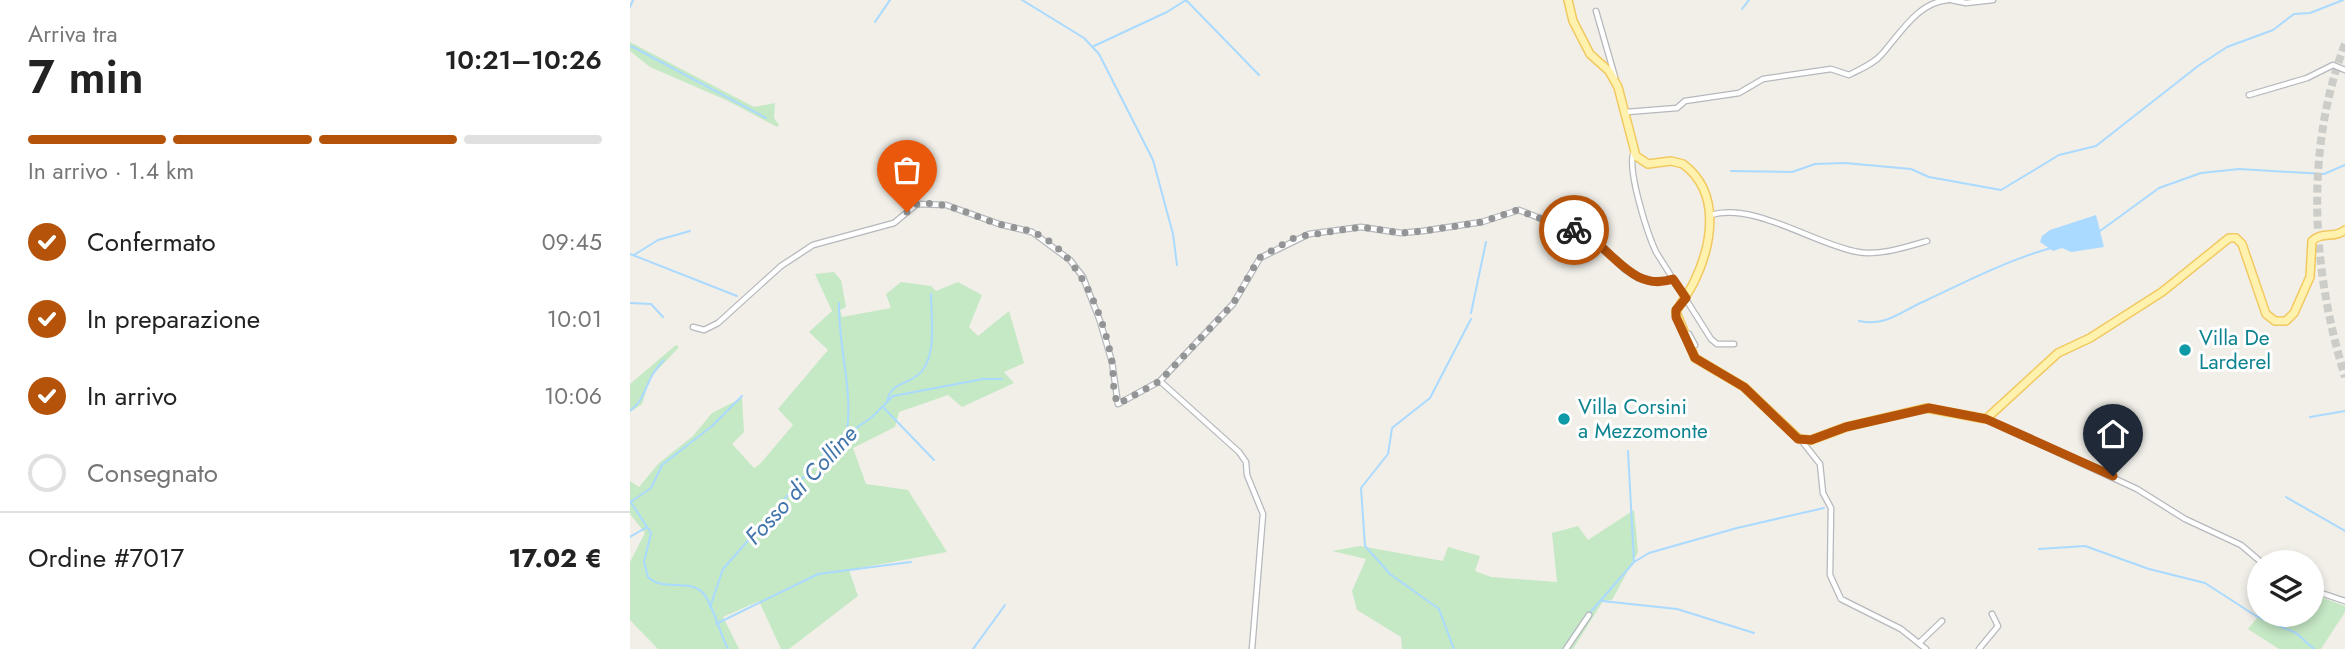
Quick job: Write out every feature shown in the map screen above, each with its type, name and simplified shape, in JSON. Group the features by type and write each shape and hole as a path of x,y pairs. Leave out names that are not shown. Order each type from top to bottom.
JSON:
{"main road":[{"path":"1568,0 1573,21 1590,54 1615,81 1627,112 1634,152 1648,164 1671,161 1685,166 1705,194 1712,215 1710,233 1698,274 1676,314 1683,334 1698,361 1744,387 1790,433 1801,440 1811,440 1837,429 1926,408 1986,419 2061,351 2091,338 2162,292 2227,238 2236,238 2242,244 2266,314 2277,322 2286,321 2294,313 2310,277 2312,241 2319,235 2335,236 2345,230"}],"street":[{"path":"1627,112 1677,108 1685,101 1739,93 1763,79 1831,69 1849,75 1877,59 1904,25 1936,3 1950,0 1993,0"},
{"path":"1596,11 1615,81"},
{"path":"2249,95 2307,78 2333,65 2345,70"},
{"path":"1634,152 1631,157 1634,176 1649,237 1712,341 1734,344"},
{"path":"693,327 705,330 718,323 781,266 813,245 894,223 917,204 946,205 999,224 1032,232 1070,260 1083,277 1100,321 1112,362 1116,402 1120,404 1160,381 1233,304 1259,258 1296,237 1309,234 1361,227 1401,233 1423,231 1482,222 1519,210 1596,240 1623,269 1638,278 1651,282 1673,279"},
{"path":"1712,215 1729,213 1764,219 1856,252 1903,247 1927,241"},
{"path":"1683,334 1689,334 1695,345"},
{"path":"1160,381 1239,452 1246,462 1247,475 1263,514 1252,649"},
{"path":"1986,419 2137,489 2185,519 2247,550"},
{"path":"1801,440 1820,464 1822,489 1831,510 1830,575 1841,599 1901,629 1921,647 1942,621"},
{"path":"2324,594 2345,601"},
{"path":"1979,649 1998,626 1992,614"},
{"path":"1566,649 1589,615"}],"green space":[{"path":"630,42 754,107 775,103 774,118 779,125 777,127 726,100 650,67 630,51"},
{"path":"834,272 841,280 846,307 840,310 842,317 891,308 886,294 901,282 931,286 936,291 958,282 982,295 969,327 978,336 1009,311 1024,363 1004,372 1014,383 962,407 948,395 899,412 895,427 853,448 866,484 908,490 947,552 849,570 858,596 789,649 781,649 759,601 723,617 739,649 658,649 630,620 630,562 645,533 630,514 630,481 639,487 659,463 693,436 712,413 742,398 744,432 732,444 754,468 760,464 793,425 778,409 828,350 809,332 832,311 815,274"},
{"path":"676,345 679,347 650,378 642,404 630,412 630,384"},
{"path":"1634,510 1638,552 1612,600 1603,601 1573,649 1402,649 1401,637 1357,610 1352,591 1366,559 1332,551 1360,546 1443,561 1448,547 1480,556 1475,571 1491,577 1557,582 1552,533 1578,526 1588,540"},
{"path":"2324,598 2345,606 2345,612 2321,649 2279,649 2248,629 2324,627"}],"water":[{"path":"2096,215 2104,247 2071,252 2062,248 2053,251 2040,242 2042,236 2050,230"}],"waterway":[{"path":"630,7 633,0"},
{"path":"875,22 890,0"},
{"path":"1022,0 1084,38 1099,54 1153,160 1173,234 1177,265"},
{"path":"1094,46 1167,12 1186,0 1259,75"},
{"path":"1742,9 1749,0"},
{"path":"1731,171 1792,172 1815,164 1845,163 1911,169 1929,177 2001,190 2059,155 2096,146 2198,66 2227,47 2273,30 2294,14 2310,13 2343,0"},
{"path":"631,46 766,118"},
{"path":"2100,231 2159,188 2201,173 2239,169 2324,174 2345,165"},
{"path":"634,255 658,240 690,231"},
{"path":"1471,313 1486,242"},
{"path":"1859,321 1877,322 1893,317 1987,272 2051,248"},
{"path":"630,254 737,296"},
{"path":"887,402 892,390 917,375 927,363 932,334 931,294"},
{"path":"630,303 651,304 663,317"},
{"path":"839,303 847,383 847,431"},
{"path":"1454,649 1439,609 1390,574 1365,546 1361,488 1388,454 1392,428 1430,398 1471,319"},
{"path":"630,411 641,399 653,374 664,360"},
{"name":"Fosso di Colline","path":"710,607 723,569 833,444 872,417 893,396 983,379 1002,379"},
{"path":"632,501 651,488 662,465 712,426 742,396"},
{"path":"884,408 934,460"},
{"path":"2310,417 2345,411"},
{"path":"1628,451 1634,562"},
{"path":"2286,497 2345,531"},
{"path":"630,501 651,533 644,562 648,577 661,584 691,586 703,593 728,649"},
{"path":"1588,615 1634,562 1649,553 1737,528 1824,508"},
{"path":"630,537 647,527"},
{"path":"2039,549 2085,546 2149,569 2205,583 2256,616 2296,633 2314,649"},
{"path":"716,624 818,574 911,562"},
{"path":"1602,601 1677,609 1754,633"},
{"path":"973,649 1005,605"},
{"path":"1567,643 1580,624"}],"tunnel":[{"path":"2345,44 2323,126 2317,210 2325,295 2345,377"}],"way so far":[{"path":"907,212 917,204 946,205 999,224 1032,232 1053,244 1083,277 1112,362 1118,404 1160,381 1233,304 1259,258 1296,237 1361,227 1382,228 1401,233 1423,231 1482,222 1517,210 1574,230"}],"place":[{"name":"Villa De Larderel","path":"2185,350"},
{"name":"Villa Corsini a Mezzomonte","path":"1564,419"}],"route":[{"path":"1574,230 1596,240 1614,256 1623,269 1638,278 1651,282 1673,279 1686,298 1676,310 1676,314 1695,358 1741,384 1796,438 1811,440 1837,429 1929,408 1986,419 2113,476"}]}
